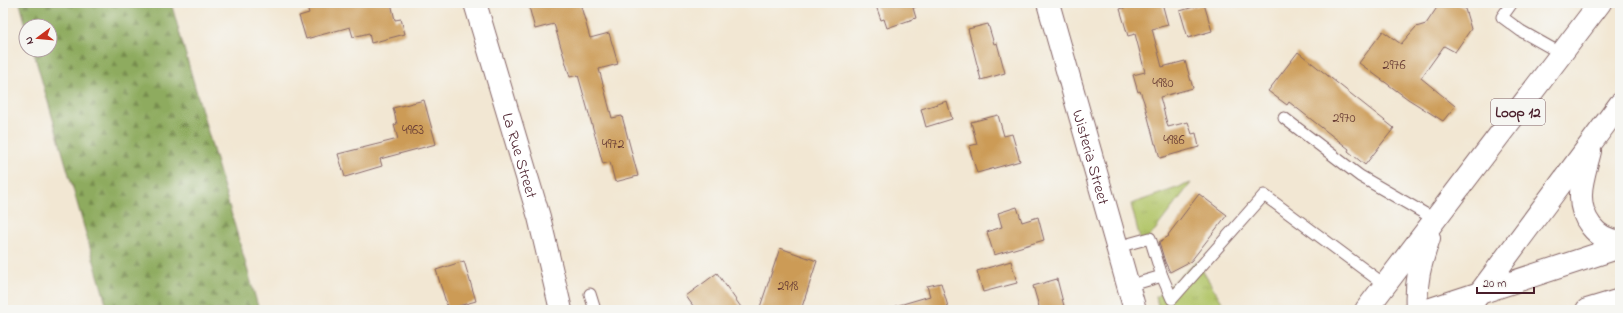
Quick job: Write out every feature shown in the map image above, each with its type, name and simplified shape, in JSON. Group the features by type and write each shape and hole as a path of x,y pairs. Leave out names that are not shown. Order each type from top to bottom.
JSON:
{"main road":[{"name":"La Rue Street","path":"475,3 539,218 561,310"},
{"name":"Wisteria Street","path":"1048,3 1135,310"},
{"name":"Loop 12","path":"1366,310 1600,3"},
{"path":"1473,302 1620,104"},
{"path":"1592,143 1581,194 1584,214 1595,233 1614,241 1620,241"},
{"path":"1417,310 1415,290 1419,266 1436,220"},
{"path":"1428,310 1473,302 1620,247"},
{"path":"1587,310 1620,300"}],"lane":[{"path":"1512,3 1502,17 1521,31 1562,54"},
{"path":"1284,118 1360,176 1436,220"},
{"path":"1117,247 1150,238 1162,276 1172,299 1264,195 1385,285"},
{"path":"1128,286 1162,276"},
{"path":"590,294 595,310"}],"green space":[{"path":"20,3 171,3 259,310 108,310 35,58 58,58 58,18 24,18"},
{"path":"1191,183 1142,247 1131,204"},
{"path":"1197,262 1227,310 1159,310 1156,297"}],"building":[{"path":"306,3 391,3 395,20 401,19 405,34 371,43 369,33 353,37 350,27 306,39 299,16 309,13"},
{"path":"528,3 580,3 590,38 609,33 618,64 599,69 612,118 622,116 638,176 615,182 610,162 603,164 578,75 570,77 554,24 535,29"},
{"path":"875,3 923,4 913,8 916,18 887,28 884,19 881,20"},
{"path":"1140,3 1162,3 1168,25 1152,29 1162,67 1185,61 1193,88 1160,97 1168,127 1188,122 1192,134 1196,133 1199,147 1160,158 1144,102 1140,91 1138,92 1133,75 1145,72 1135,34 1128,36 1120,9"},
{"path":"1440,3 1457,3 1465,9 1471,29 1455,52 1444,46 1421,78 1455,106 1443,121 1408,99 1359,63 1383,31 1401,44 1416,27 1426,24"},
{"path":"1204,4 1212,31 1188,38 1180,11"},
{"path":"988,24 994,44 997,43 1005,73 981,80 968,29"},
{"path":"1298,52 1394,128 1365,165 1348,151 1349,149 1289,102 1287,105 1268,91"},
{"path":"424,100 436,144 380,159 382,166 345,177 338,154 398,139 394,125 397,124 393,108"},
{"path":"947,101 952,119 926,127 921,109"},
{"path":"998,115 1004,136 1012,134 1020,161 977,173 969,146 977,144 971,122"},
{"path":"1199,194 1227,215 1191,261 1170,272 1165,262 1159,242 1169,236 1168,235"},
{"path":"1017,207 1022,222 1038,217 1044,240 994,255 987,232 1002,227 998,213"},
{"path":"780,248 817,261 801,310 759,310"},
{"path":"464,261 476,301 448,309 436,270"},
{"path":"1011,261 1017,283 983,292 977,271"},
{"path":"717,273 743,310 696,310 686,296"},
{"path":"1057,279 1065,310 1040,310 1033,286"},
{"path":"941,283 949,310 897,310 896,306 930,296 927,286"}]}
